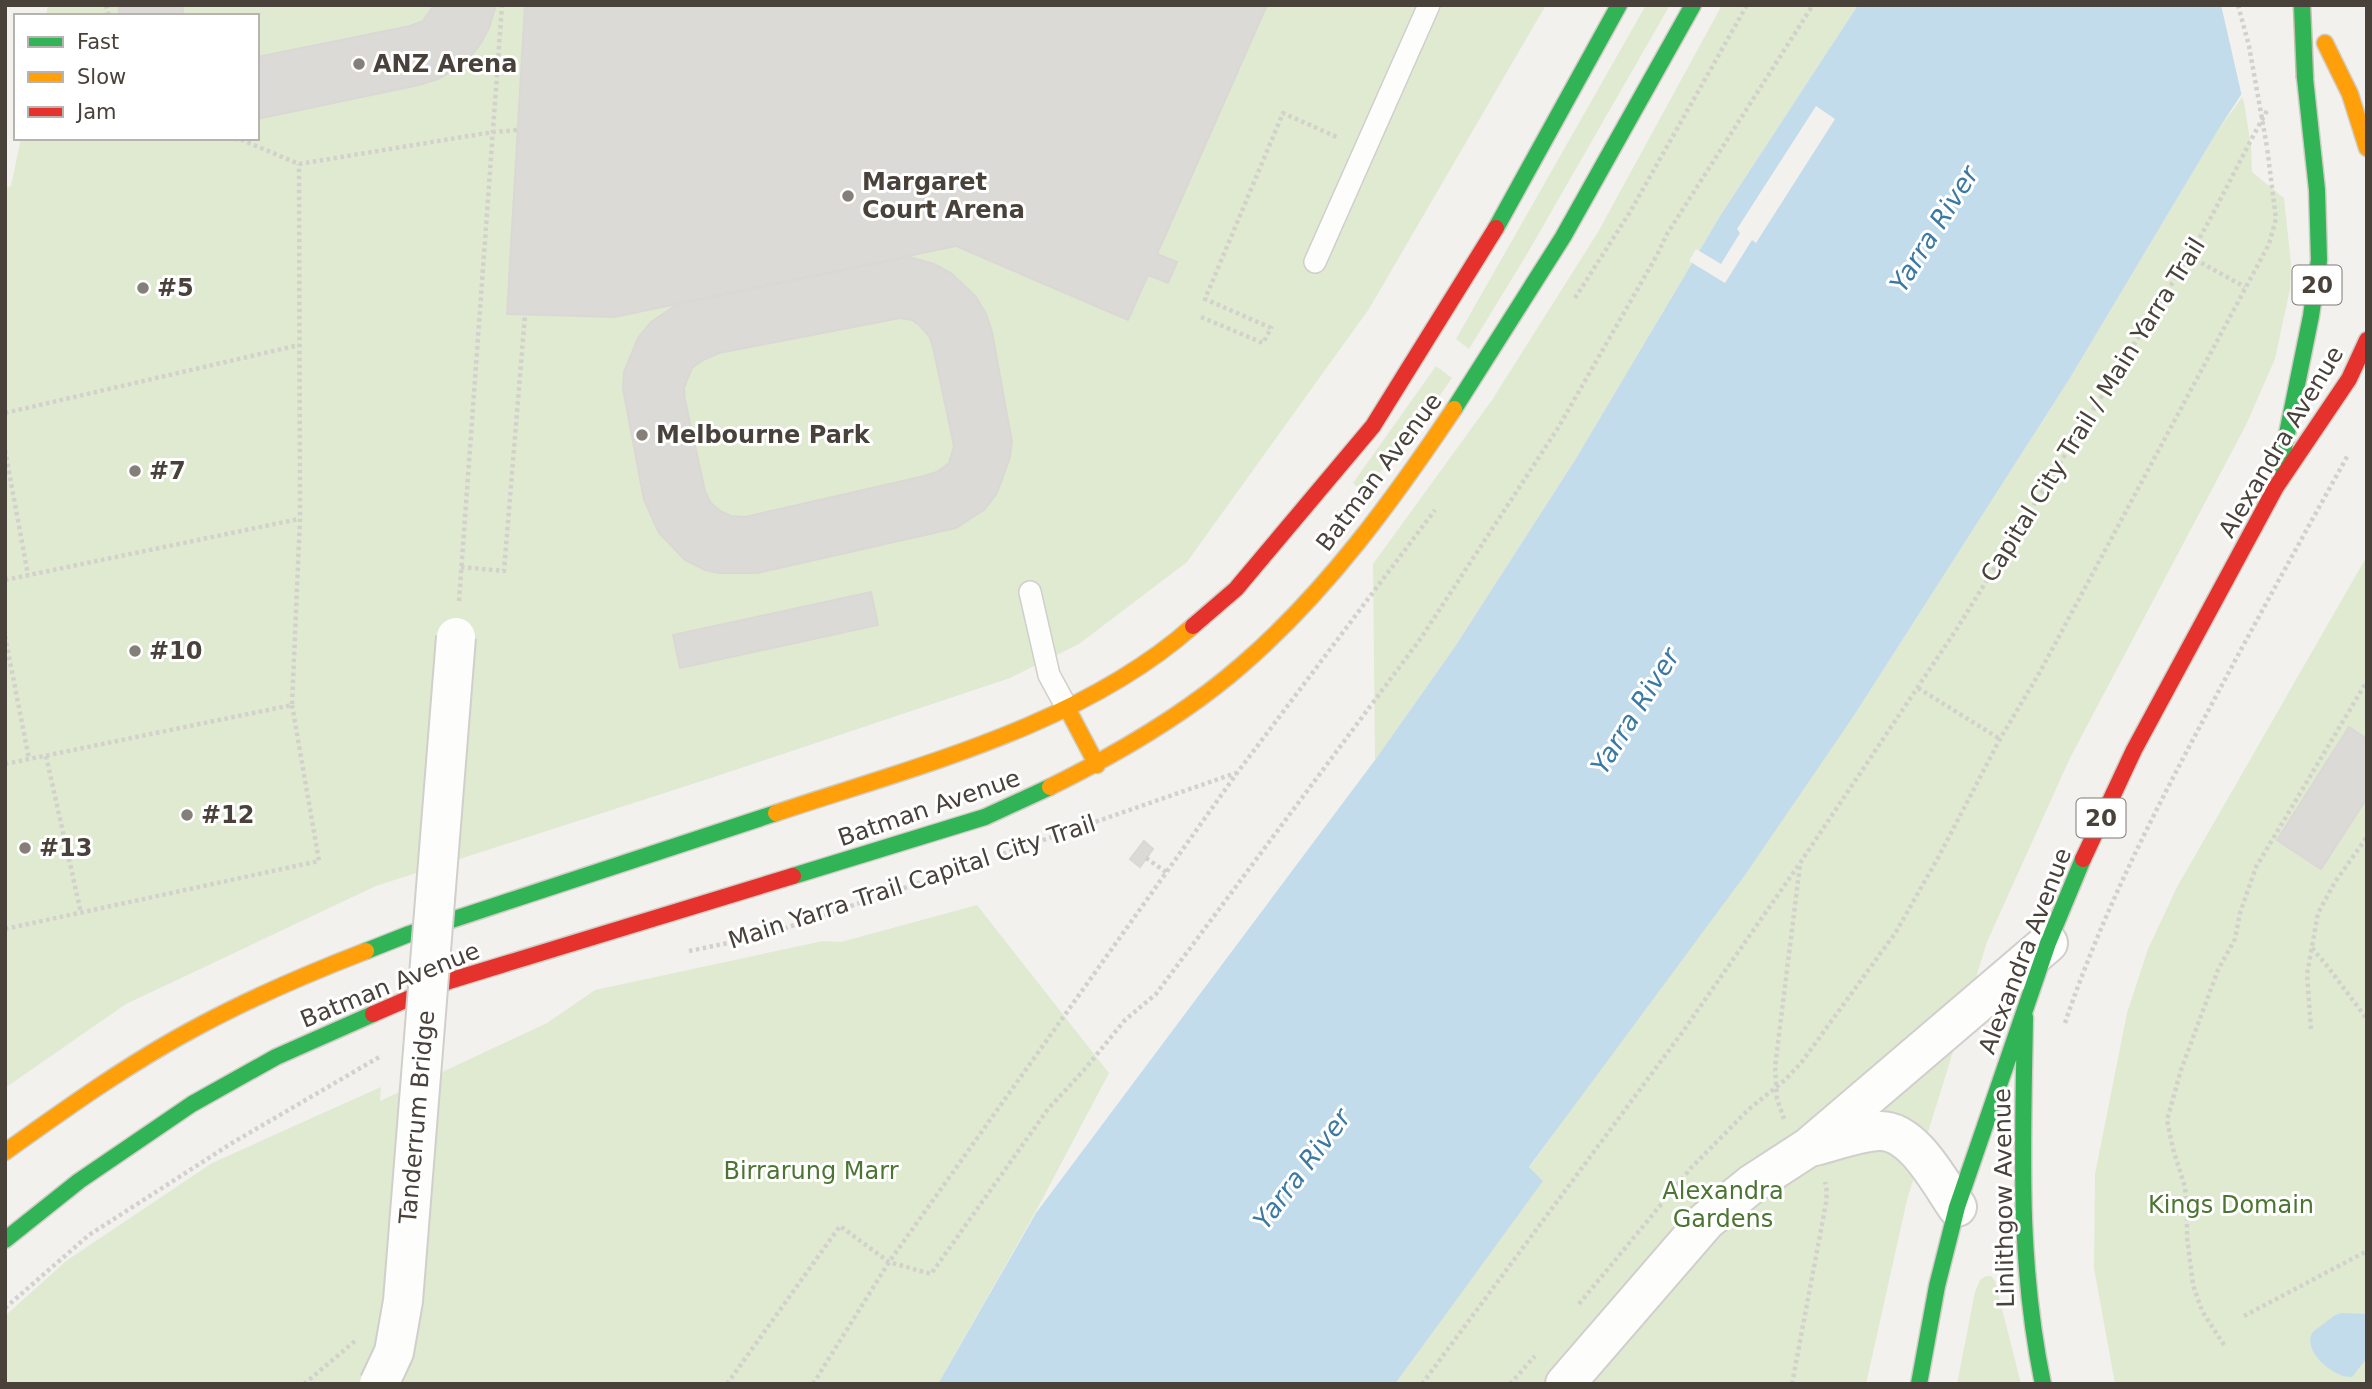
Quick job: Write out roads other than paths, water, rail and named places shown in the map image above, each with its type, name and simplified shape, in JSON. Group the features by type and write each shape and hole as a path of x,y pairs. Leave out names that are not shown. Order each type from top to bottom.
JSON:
{"main road":[{"name":"Batman Avenue","path":"5,1152 121,1072 225,1013 317,969 409,934 976,747 1067,708 1125,676 1180,638 1236,589 1373,426 1503,217 1619,5"},
{"name":"Batman Avenue","path":"5,1240 79,1181 192,1104 276,1057 449,981 985,817 1044,792 1097,765 1181,713 1239,668 1297,612 1389,503 1486,362 1576,214 1693,5"},
{"name":"20","path":"2302,6 2336,62 2367,148"},
{"name":"20","path":"2276,487 2311,316 2319,260 2317,190 2305,78 2302,6"},
{"path":"2336,62 2367,86"},
{"name":"Alexandra Avenue","path":"1919,1384 1937,1286 1957,1207 2048,943 2099,822 2133,750 2276,487 2335,400 2367,342"},
{"path":"1067,708 1097,765"},
{"name":"Linlithgow Avenue","path":"2025,1010 2023,1247 2029,1317 2043,1384"}],"street":[{"name":"Tanderrum Bridge","path":"379,1384 394,1352 403,1301 456,637"},
{"path":"1565,1384 1706,1221 1752,1184 1810,1147 2048,943"},
{"path":"1810,1147 1872,1132 1896,1134 1919,1153 1957,1207"}],"lane":[{"path":"1315,261 1429,5"},
{"path":"1030,592 1049,675 1067,708"}],"water":[{"name":"Yarra River","path":"1858,5 2300,5 2218,130 2070,378 1855,714 1745,875 1529,1167 1543,1181 1395,1384 938,1384 1036,1213 1375,760 1454,648 1575,460 1720,216"},
{"path":"2341,1313 2367,1314 2367,1358 2352,1377 2329,1368 2315,1355 2311,1347 2310,1339 2314,1331"}],"place":[{"name":"ANZ Arena","path":"359,64"},
{"name":"Margaret Court Arena","path":"848,196"},
{"name":"#5","path":"143,288"},
{"name":"Melbourne Park","path":"642,435"},
{"name":"#7","path":"135,471"},
{"name":"#10","path":"135,651"},
{"name":"#12","path":"187,815"},
{"name":"#13","path":"25,848"}],"park label":[{"name":"Birrarung Marr","path":"811,1171"},
{"name":"Alexandra Gardens","path":"1723,1205"},
{"name":"Kings Domain","path":"2231,1205"}]}
